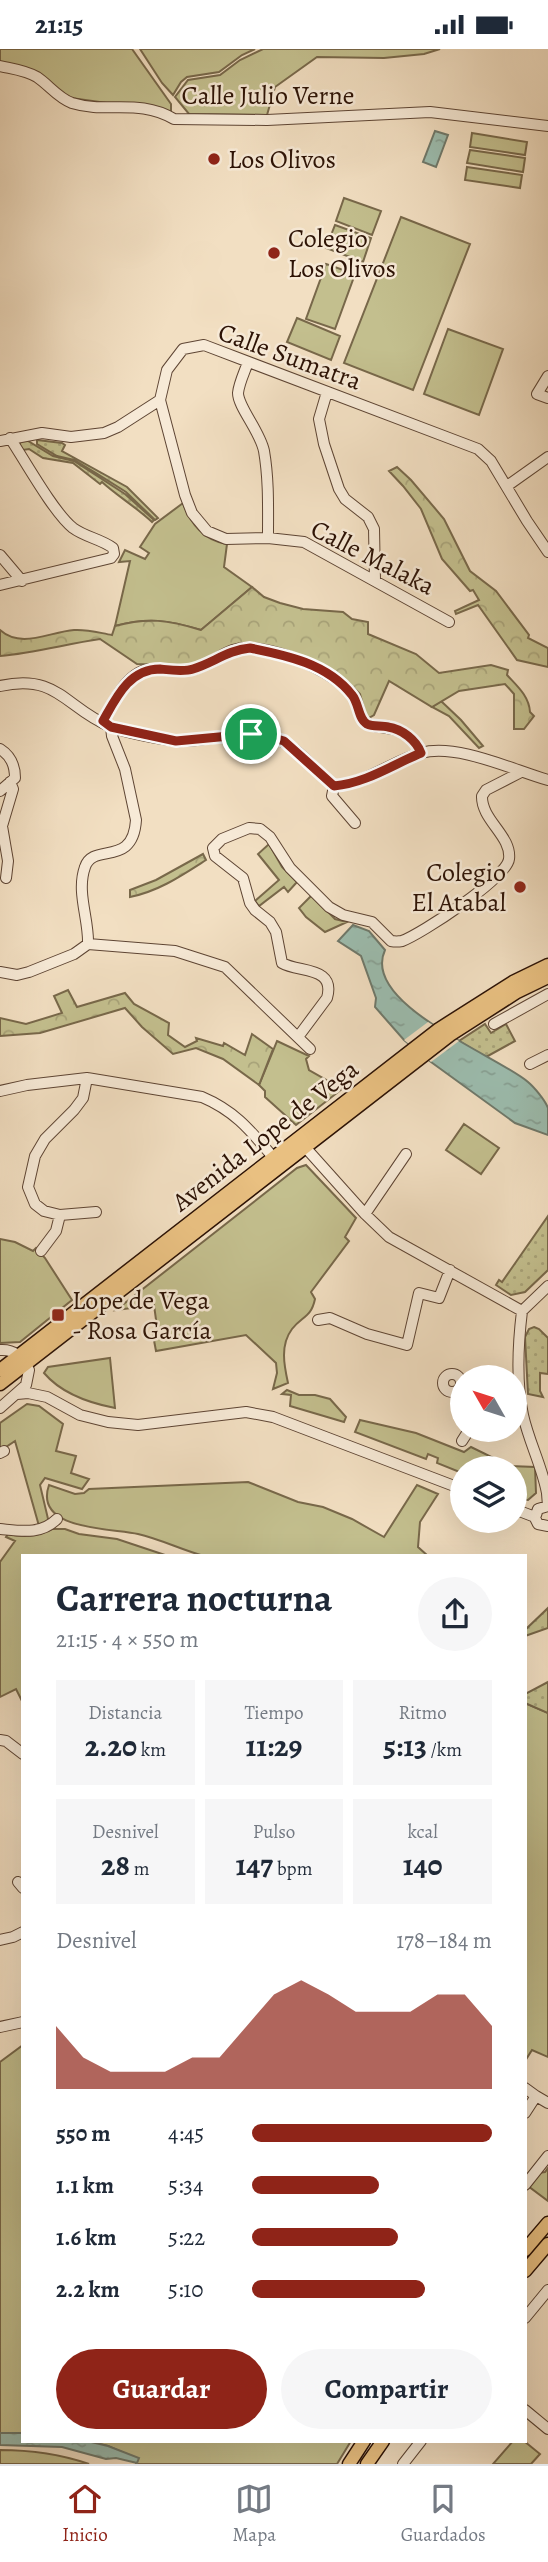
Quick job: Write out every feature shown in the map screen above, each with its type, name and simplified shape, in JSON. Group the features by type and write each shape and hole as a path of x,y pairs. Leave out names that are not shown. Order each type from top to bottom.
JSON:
{"main road":[{"name":"Avenida Lope de Vega","path":"0,1370 25,1365 273,1157 513,982 548,965"},
{"name":"Avenida Lope de Vega","path":"444,1032 548,977"},
{"name":"Avenida Lope de Vega","path":"0,1384 305,1147 418,1052"},
{"path":"527,2248 548,2223"},
{"path":"527,2269 548,2244"},
{"path":"349,2464 363,2443"},
{"path":"367,2464 382,2443"}],"street":[{"name":"Calle Julio Verne","path":"0,66 24,71 71,103 103,107 136,106 163,113 174,119 267,120 430,112 548,126"},
{"name":"Calle Sumatra","path":"160,400 167,370 183,349 204,345 478,449 491,461 548,552"},
{"path":"248,362 238,392 239,403 257,431 263,448 267,481 268,538"},
{"path":"548,376 537,394 548,398"},
{"path":"327,392 319,419 324,444 339,489 345,499 368,517 374,529 375,580"},
{"path":"0,585 111,558 114,554 113,548 84,535 64,520 5,440 42,433 71,437 104,433 160,400"},
{"name":"Calle Malaka","path":"160,400 185,495 192,513 207,531 226,539 268,538 304,542 449,622"},
{"path":"507,486 548,457"},
{"path":"0,555 22,581"},
{"path":"88,944 82,895 85,867 94,856 123,850 134,836 136,828 125,769 107,724 118,693 141,671 191,670 234,649 250,648 299,660 335,678 354,697 364,722 391,727 403,733 418,745 421,753"},
{"path":"0,686 18,682 47,686 107,724 176,741 251,734 270,737 291,746 334,786 365,780 421,753 454,753 548,780"},
{"path":"0,749 8,755 15,767 15,778 0,791"},
{"path":"298,1037 327,998 329,993 326,982 317,972 282,963 276,932 270,922 250,903 243,878 215,856 216,844 248,828 265,831 290,868 329,907 344,915 372,922 391,941 402,941 446,916 505,870 509,857 507,849 485,813 482,796 486,790 520,772"},
{"path":"6,878 8,861 1,825 13,789 10,782"},
{"path":"334,786 332,796 355,823"},
{"path":"0,972 17,975 29,972 74,954 88,944 175,951 214,962 233,972 310,1049"},
{"path":"494,1024 548,994"},
{"path":"530,1064 548,1055"},
{"path":"0,1091 87,1078 202,1097 239,1118 273,1157"},
{"path":"87,1078 83,1098 45,1139 29,1175 28,1187 35,1204 44,1211 60,1215 96,1212"},
{"path":"305,1147 389,1237 523,1311"},
{"path":"365,1214 406,1154"},
{"path":"41,1251 56,1231 60,1215"},
{"path":"318,1320 330,1318 377,1337 407,1345 419,1293 439,1298 450,1270"},
{"path":"518,1365 523,1311 548,1286"},
{"path":"0,1350 14,1352 47,1397"},
{"path":"0,1408 26,1385 25,1365"},
{"path":"17,1394 47,1397 80,1415 108,1422 138,1425 246,1412 273,1417 450,1484"},
{"path":"527,1427 544,1477 548,1506 538,1509 535,1517"},
{"path":"527,1514 535,1517 546,1529"},
{"path":"0,1529 29,1532 50,1526 57,1519"},
{"path":"0,1740 6,1741 21,1752"},
{"path":"0,1940 21,1933"},
{"path":"0,2027 21,2022"},
{"path":"527,2089 548,2103"},
{"path":"527,2110 536,2096"},
{"path":"527,2182 548,2156"},
{"path":"527,2316 548,2290"},
{"path":"527,2412 548,2429"},
{"path":"403,2464 419,2443"}],"green space":[{"path":"0,49 132,49 171,104 171,112 71,98 0,63"},
{"path":"140,49 255,49 219,72 187,77 173,95"},
{"path":"263,49 440,49 424,54 384,58 317,57 275,87 267,115 189,114 175,97 188,80 220,75 240,60"},
{"path":"472,133 527,142 525,155 470,147"},
{"path":"470,150 525,158 523,172 467,163"},
{"path":"467,167 522,175 520,188 465,180"},
{"path":"344,198 381,211 372,235 336,221"},
{"path":"401,217 470,244 413,390 344,363"},
{"path":"335,225 371,238 363,262 326,248"},
{"path":"326,264 355,274 335,329 306,319"},
{"path":"297,318 340,336 331,360 287,342"},
{"path":"448,329 503,349 479,415 424,394"},
{"path":"37,440 62,443 65,445 62,451 127,487 158,518 155,520 126,492 74,460 57,456 37,444"},
{"path":"21,441 28,441 53,456 74,461 125,494 154,520 152,522 102,482 100,484 73,463 43,458 29,449 23,450 19,445"},
{"path":"397,467 444,519 470,571 496,591 529,635 528,638 548,648 548,667 517,660 478,605 456,614 455,611 479,600 473,590 470,591 442,559 421,509 389,471"},
{"path":"183,503 199,530 211,539 227,544 224,567 252,587 201,630 158,621 138,621 115,626 130,561 119,562 125,550 145,559 149,553 140,547 155,524"},
{"path":"252,587 264,597 280,603 303,609 343,612 352,619 368,622 368,634 416,654 439,673 491,665 508,670 507,675 525,696 534,716 524,729 514,729 514,694 505,684 459,691 432,707 389,681 374,715 367,719 360,694 348,682 278,649 251,644 233,646 192,666 137,664 100,639 0,656 0,630 8,636 26,639 74,630 112,635 115,626 148,621 168,622 201,630"},
{"path":"441,701 483,746 479,748 449,716 432,707"},
{"path":"269,844 282,867 297,882 288,892 284,887 259,906 255,901 279,880 258,854"},
{"path":"203,854 206,860 179,877 151,891 130,897 130,890 156,880"},
{"path":"312,895 335,919 347,922 325,932 299,908"},
{"path":"68,990 77,1007 125,993 134,1004 169,1023 168,1035 185,1047 197,1041 196,1038 223,1046 224,1043 245,1055 252,1034 273,1049 259,1085 223,1059 196,1048 173,1054 125,1008 40,1033 0,1036 0,1018 26,1024 62,1013 54,996"},
{"path":"485,1024 491,1033 506,1024 515,1041 486,1057 459,1041"},
{"path":"277,1041 309,1056 306,1059 309,1070 342,1089 296,1125 265,1097 265,1091 259,1085"},
{"path":"464,1124 499,1148 481,1174 446,1150"},
{"path":"306,1165 356,1218 345,1237 349,1241 311,1292 315,1299 311,1310 288,1335 284,1355 288,1383 273,1389 277,1373 276,1363 246,1335 156,1351 153,1335 158,1334 154,1305 116,1310 297,1168"},
{"path":"548,1216 548,1270 525,1292 511,1295 496,1285 499,1280 502,1282"},
{"path":"0,1239 15,1242 33,1251 36,1248 72,1300 20,1342 0,1343"},
{"path":"529,1329 539,1329 548,1338 548,1374 540,1373 540,1391 543,1397 528,1394 525,1337"},
{"path":"110,1358 115,1408 76,1396 44,1373 48,1367"},
{"path":"287,1390 299,1395 330,1399 346,1417 344,1422 290,1406 291,1395 282,1394"},
{"path":"27,1404 39,1406 63,1424 56,1451 76,1456 71,1473 89,1479 82,1489 45,1478 40,1485 49,1523 39,1526 15,1441 0,1451 0,1423"},
{"path":"360,1420 416,1433 464,1452 471,1447 489,1456 450,1456 450,1468 437,1463 438,1458 428,1454 426,1459 355,1432"},
{"path":"527,1467 535,1467 536,1493 528,1500"},
{"path":"248,1482 298,1502 323,1507 384,1537 417,1485 438,1494 420,1522 418,1547 426,1554 198,1554 138,1534 78,1525 53,1511 47,1500 49,1485 75,1494 89,1489"},
{"path":"52,1529 65,1529 79,1534 117,1539 162,1554 21,1554 21,1699 16,1689 0,1697 0,1562 15,1541 6,1537 8,1534 31,1536"},
{"path":"548,1608 548,1628 527,1635 527,1628"},
{"path":"548,1682 548,1713 527,1704 527,1693"},
{"path":"527,1704 548,1713 548,2057 532,2050 527,2058"},
{"path":"21,2046 21,2433 0,2433 0,2062"},
{"path":"548,2168 548,2201 528,2186 538,2173 545,2172"},
{"path":"95,2443 350,2443 337,2464 136,2464 138,2459"},
{"path":"511,2443 526,2443 540,2454 531,2464 493,2464"},
{"path":"0,2450 45,2453 89,2464 0,2464"}],"water":[{"path":"435,131 448,135 436,167 423,162"},
{"path":"353,925 369,931 385,950 383,970 393,990 411,1009 436,1027 512,1071 533,1087 548,1108 548,1135 515,1123 404,1040 375,1007 376,998 361,956 338,941"},
{"path":"0,2433 21,2433 21,2443 95,2443 139,2458 137,2463 116,2458 106,2459 62,2447 0,2445"}],"pier":[{"path":"428,1022 459,1041 431,1062 404,1040"}],"place":[{"name":"Los Olivos","path":"214,159"},
{"name":"Colegio Los Olivos","path":"274,253"},
{"name":"Colegio El Atabal","path":"520,887"},
{"name":"Lope de Vega - Rosa García","path":"58,1315"}],"route":[{"path":"250,648 276,653 319,668 335,678 354,697 364,722 391,727 403,733 418,745 421,753 365,780 334,786 284,741 251,734 176,741 111,727 103,721 118,693 141,671 191,670 234,649 250,648"}]}
